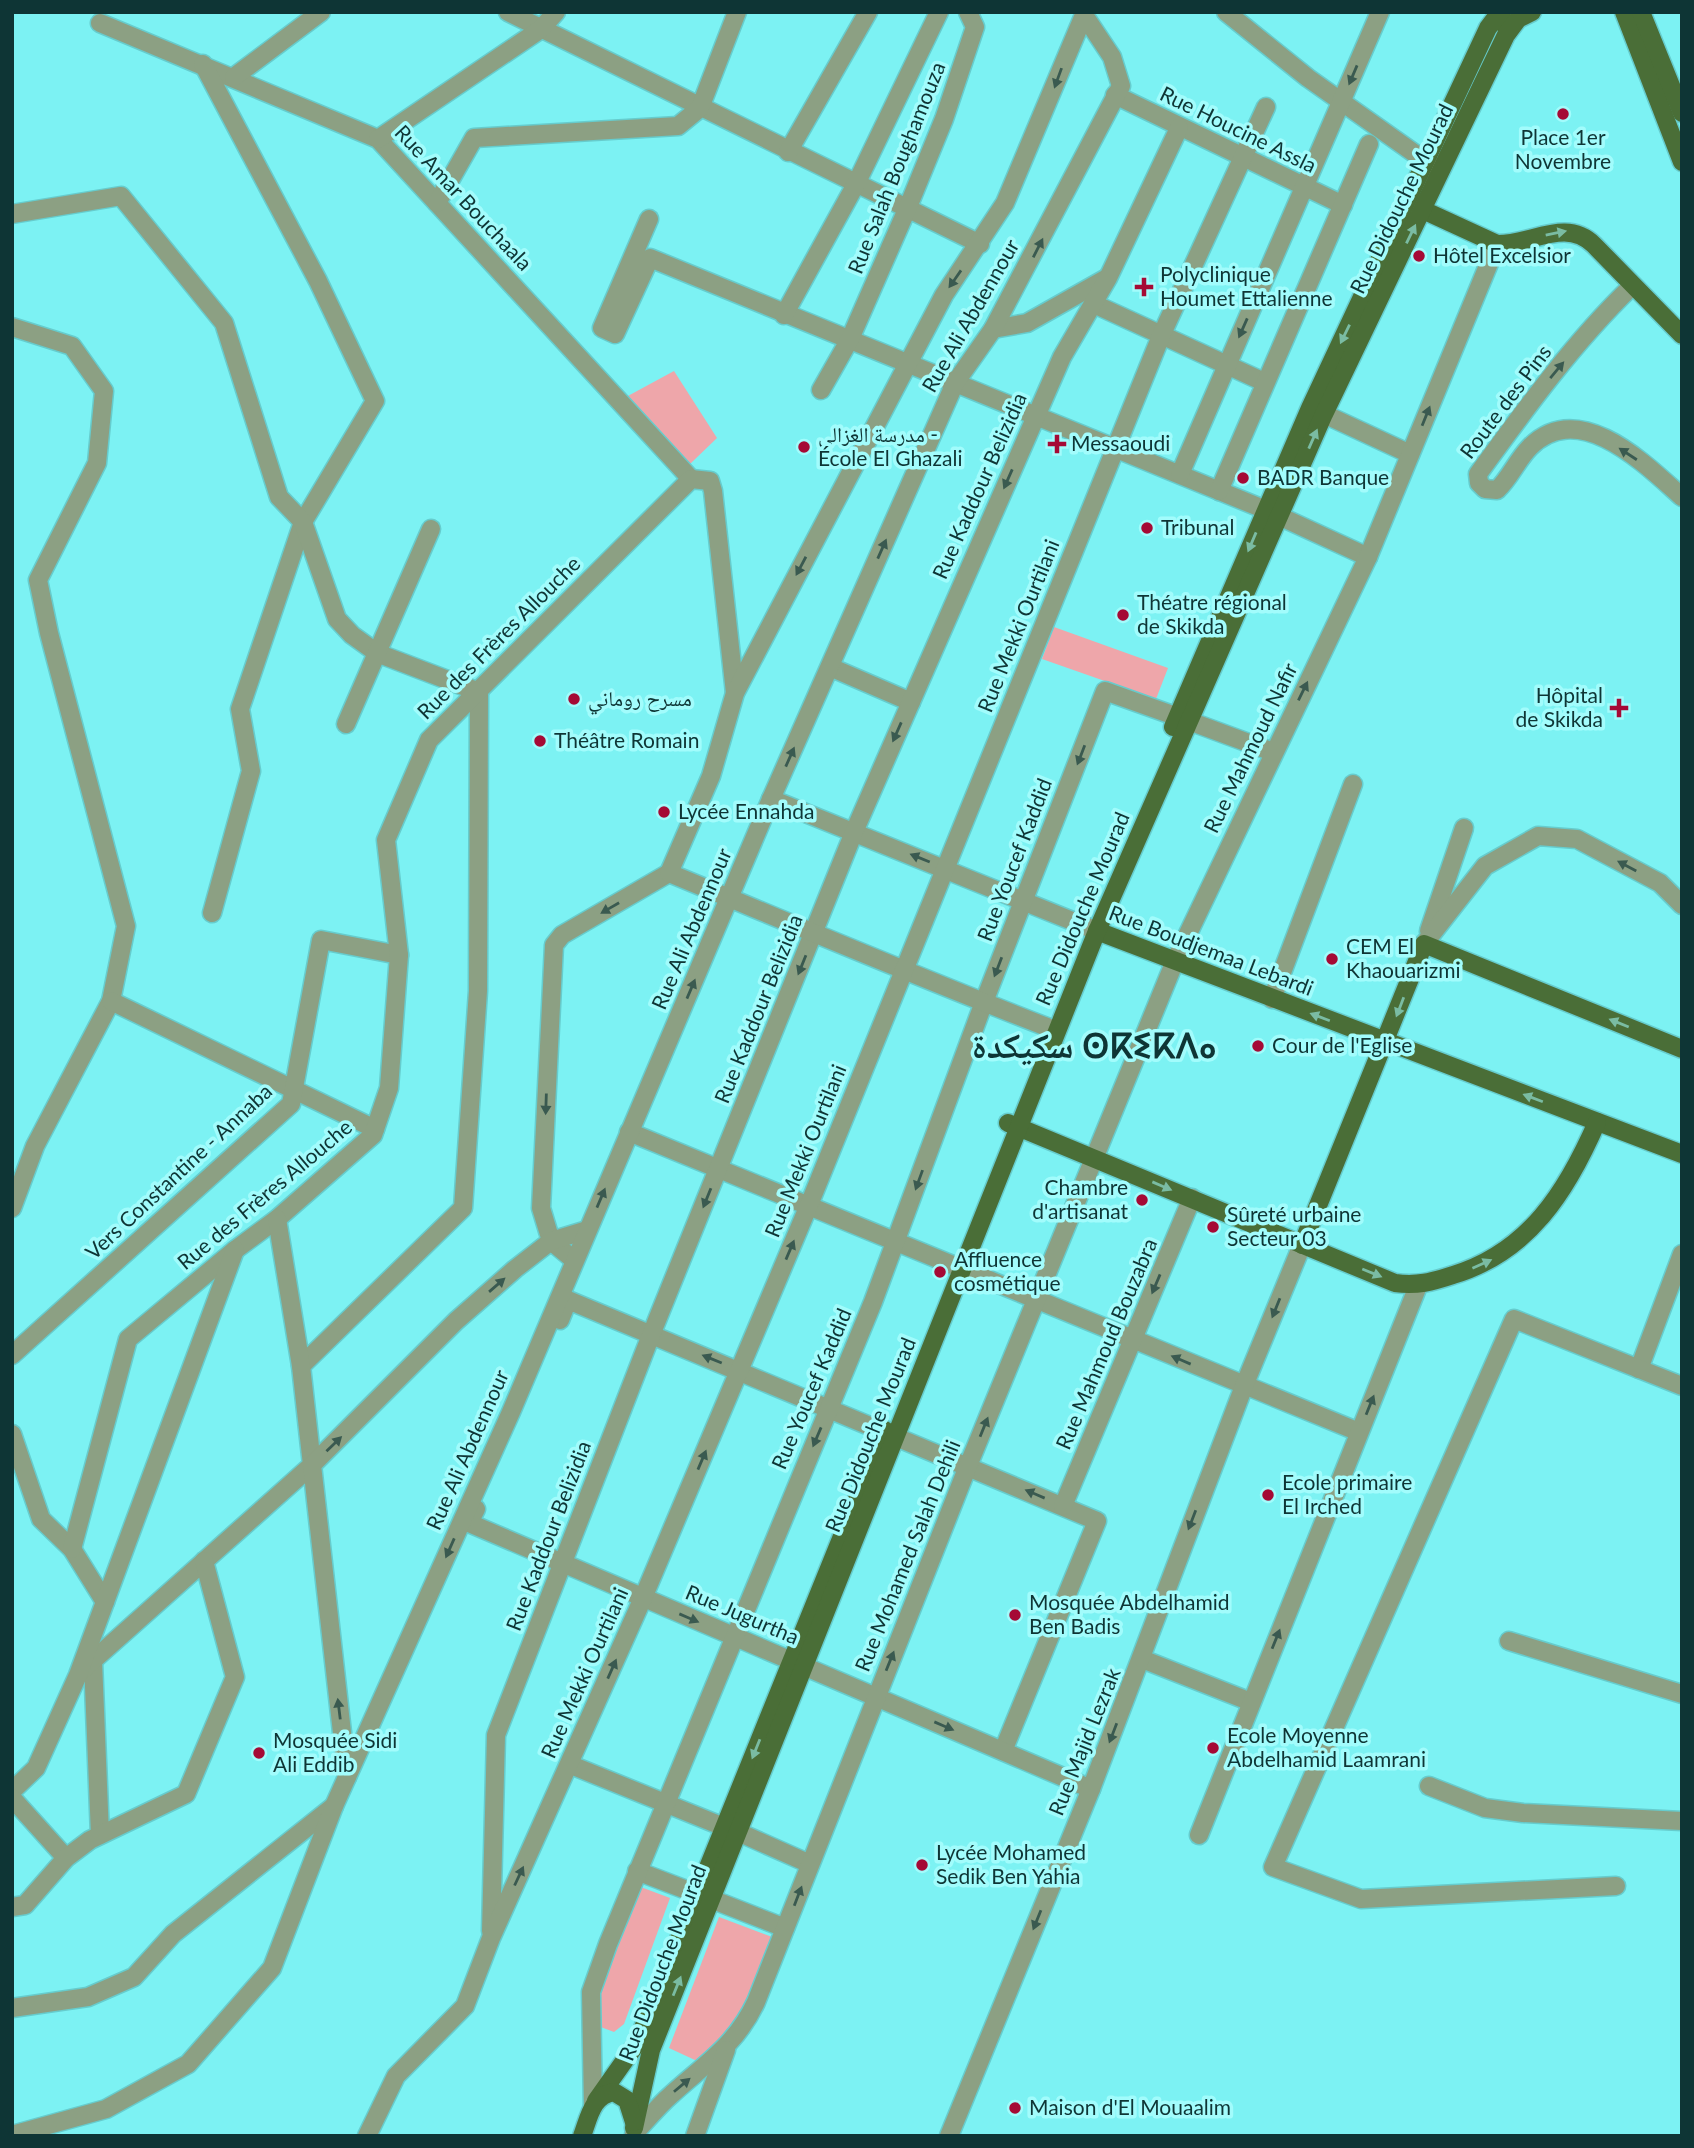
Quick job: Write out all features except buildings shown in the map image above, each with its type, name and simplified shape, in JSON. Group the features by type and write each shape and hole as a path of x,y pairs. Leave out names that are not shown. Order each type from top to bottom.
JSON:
{"main road":[{"name":"Rue Didouche Mourad","path":"1014,1125 1047,1027 1273,513 1423,210 1433,168 1486,20 1500,12"},
{"path":"1500,12 1508,32"},
{"name":"Rue Didouche Mourad","path":"1273,513 1310,408 1433,168 1508,32 1518,19 1532,12"},
{"path":"1624,12 1682,162"},
{"path":"1641,12 1682,113"},
{"path":"1423,210 1497,244 1509,244 1560,231 1579,233 1588,238 1682,335"},
{"name":"Rue Didouche Mourad","path":"582,2136 594,2104 637,2043 704,1897 1092,929"},
{"name":"Rue Boudjemaa Lebardi","path":"1092,929 1682,1154"},
{"path":"1302,1245 1424,944 1682,1049"},
{"path":"1014,1125 1395,1283 1418,1286 1490,1262 1517,1242 1549,1208 1579,1162 1597,1122"},
{"name":"Rue Didouche Mourad","path":"634,2133 651,2050 704,1897"},
{"path":"594,2104 605,2093 621,2094 632,2110 634,2133"}],"street":[{"path":"234,77 321,12"},
{"path":"508,12 979,244"},
{"path":"378,139 541,29 555,12"},
{"path":"437,203 474,138 678,126 700,108 737,12"},
{"path":"788,152 868,12"},
{"path":"784,315 856,184 939,12"},
{"name":"Rue Salah Boughamouza","path":"821,390 850,340 944,119 975,27 968,12"},
{"path":"1226,12 1341,102 1433,168"},
{"path":"1180,474 1380,12"},
{"path":"574,1260 551,1241 541,1208 554,945 562,935 669,873 711,776 735,693 944,295 1005,203 1084,15 1112,57 1118,91"},
{"name":"Rue Amar Bouchaala","path":"100,23 378,139 691,479"},
{"path":"203,64 318,281 375,401 303,522 240,709 251,771 212,913"},
{"name":"Rue Houcine Assla","path":"1118,91 1179,128 1343,205"},
{"name":"Rue Ali Abdennour","path":"12,2135 106,2109 188,2064 272,1968 334,1806 511,1412 771,799 954,383 993,329 1118,91"},
{"name":"Rue Mekki Ourtilani","path":"367,2136 397,2076 465,2006 491,1938 571,1765 809,1205 1161,335 1266,107"},
{"name":"Rue Kaddour Belizidia","path":"491,1938 496,1735 651,1335 854,832 1062,357 1108,278 1179,128"},
{"path":"1219,491 1369,144"},
{"path":"12,214 121,196 224,323 279,497 303,522 337,619 352,635 377,653 479,692 478,992 463,1208 301,1366"},
{"path":"649,219 602,328 615,334 650,258 784,315 1180,474 1368,557"},
{"name":"Rue Mahmoud Nafir","path":"1175,961 1368,557 1497,244"},
{"path":"993,329 1027,323 1108,278"},
{"name":"Route des Pins","path":"1632,286 1608,310 1528,406 1478,474 1478,480 1485,489 1497,490 1530,447 1550,432 1573,428 1595,433 1629,454 1682,496"},
{"path":"1094,304 1264,382"},
{"path":"12,327 72,346 104,391 97,463 38,579 49,633 126,926 111,1001 35,1146 12,1208"},
{"path":"1324,414 1410,454"},
{"path":"691,479 710,481 735,693"},
{"name":"Rue des Frères Allouche","path":"72,1549 128,1339 235,1250 277,1219 373,1135 389,1088 399,955 386,840 429,740 691,479"},
{"path":"346,724 431,529"},
{"path":"830,667 911,702"},
{"name":"Rue Youcef Kaddid","path":"594,2104 591,1992 732,1636 897,1242 984,1002 1105,691 1183,719"},
{"path":"1183,719 1273,752"},
{"path":"1272,999 1353,784"},
{"name":"Rue Boudjemaa Lebardi","path":"771,799 1092,929"},
{"path":"1424,944 1464,828"},
{"path":"1424,944 1485,866 1538,836 1577,839 1660,883 1682,905"},
{"path":"669,873 814,935 1047,1027"},
{"name":"Vers Constantine - Annaba","path":"12,1355 291,1104 321,940 399,955"},
{"name":"Rue Mohamed Salah Dehili","path":"634,2133 670,2095 727,2047 744,2027 968,1466 1175,961"},
{"path":"111,1001 375,1129"},
{"path":"629,1132 1359,1432"},
{"name":"Rue Mahmoud Bouzabra","path":"1063,1506 1192,1198"},
{"path":"277,1219 301,1366 347,1777"},
{"path":"78,1675 312,1465 456,1321 551,1241 587,1230"},
{"name":"Rue Majid Lezrak","path":"948,2136 1091,1789 1244,1386 1302,1245"},
{"path":"12,1791 36,1768 78,1675 235,1250"},
{"path":"1639,1369 1682,1254"},
{"path":"1199,1835 1418,1286"},
{"path":"511,1412 523,1405 568,1300 1097,1521 1003,1751"},
{"path":"1616,1886 1361,1899 1273,1867 1514,1319 1682,1387"},
{"name":"Rue Jugurtha","path":"503,1430 507,1442 469,1524 1091,1789"},
{"path":"12,1434 41,1520 72,1549 105,1602"},
{"path":"12,1907 25,1905 66,1858 100,1835 186,1794 234,1677 204,1561"},
{"path":"1509,1641 1682,1693"},
{"path":"1142,1659 1251,1702"},
{"path":"93,1661 100,1835"},
{"path":"571,1765 810,1864"},
{"path":"1429,1786 1498,1810 1682,1821"},
{"path":"12,1798 66,1858"},
{"path":"12,2008 88,1997 134,1977 173,1934 334,1806"},
{"path":"637,1871 785,1928"},
{"path":"695,2136 727,2047"}],"shaded area":[{"path":"674,371 717,438 690,464 680,461 626,397"},
{"path":"1054,627 1168,668 1156,699 1042,659"},
{"path":"638,1886 670,1898 624,2024 614,2032 598,2026 595,1995"},
{"path":"719,1917 775,1938 740,2023 697,2061 669,2048"}],"place":[{"name":"Place 1er Novembre","path":"1563,114"},
{"name":"Hôtel Excelsior","path":"1419,256"},
{"name":"Polyclinique Houmet Ettalienne","path":"1144,287"},
{"name":"Messaoudi","path":"1057,444"},
{"name":"مدرسة الغزالي - École El Ghazali","path":"804,447"},
{"name":"BADR Banque","path":"1243,478"},
{"name":"Tribunal","path":"1147,528"},
{"name":"Théatre régional de Skikda","path":"1123,615"},
{"name":"مسرح روماني","path":"574,699"},
{"name":"Hôpital de Skikda","path":"1619,708"},
{"name":"Théâtre Romain","path":"540,741"},
{"name":"Lycée Ennahda","path":"664,812"},
{"name":"CEM El Khaouarizmi","path":"1332,959"},
{"name":"Cour de l'Eglise","path":"1258,1046"},
{"name":"Chambre d'artisanat","path":"1142,1200"},
{"name":"Sûreté urbaine Secteur 03","path":"1213,1227"},
{"name":"Affluence cosmétique","path":"940,1272"},
{"name":"Ecole primaire El Irched","path":"1268,1495"},
{"name":"Mosquée Abdelhamid Ben Badis","path":"1015,1615"},
{"name":"Ecole Moyenne Abdelhamid Laamrani","path":"1213,1748"},
{"name":"Mosquée Sidi Ali Eddib","path":"259,1753"},
{"name":"Lycée Mohamed Sedik Ben Yahia","path":"922,1865"},
{"name":"Maison d'El Mouaalim","path":"1015,2108"}],"district":[{"name":"سكيكدة ⵙⴽⵉⴽⴷⴰ","path":"1094,1046"}]}
